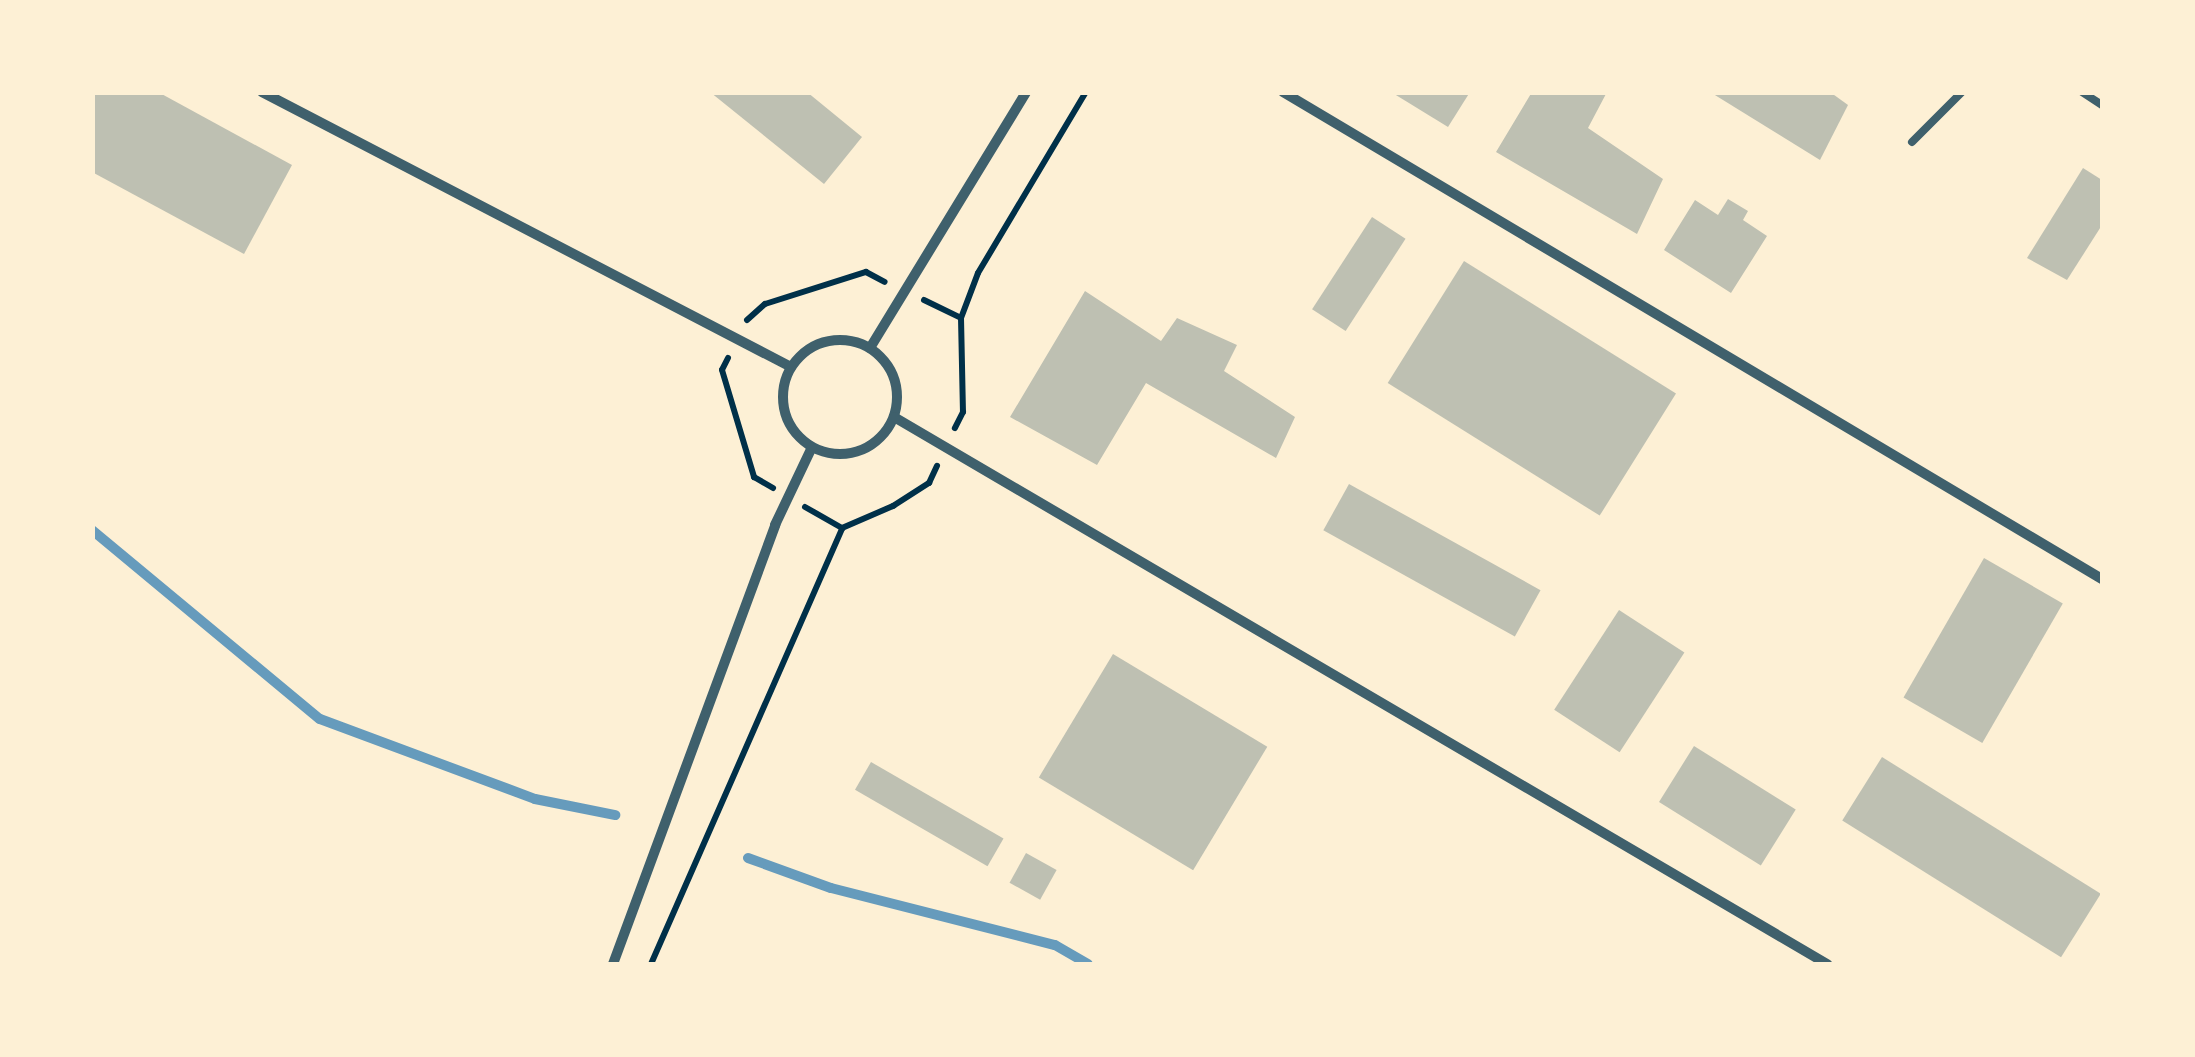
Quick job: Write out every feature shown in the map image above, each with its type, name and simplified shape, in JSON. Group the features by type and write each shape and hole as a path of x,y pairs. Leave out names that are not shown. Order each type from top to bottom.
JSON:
{"street":[{"path":"262,92 791,367"},
{"path":"870,348 1026,92"},
{"path":"1283,92 2102,579"},
{"path":"835,340 870,348 894,378 894,417 869,446 850,453 812,447 798,435 783,402 791,367 803,354 835,340"},
{"path":"894,417 1827,964"},
{"path":"614,964 786,496 812,447"}],"lane":[{"path":"1912,142 1962,92"},
{"path":"2082,92 2102,105"}],"path":[{"path":"651,964 842,528 929,482 963,412 961,318 978,273 1086,92"},
{"path":"842,528 754,477 722,370 750,314 813,287 866,272 961,318"}],"building":[{"path":"92,92 158,92 292,165 244,254 92,172"},
{"path":"710,92 807,92 862,137 824,184"},
{"path":"1391,92 1470,92 1448,127"},
{"path":"1532,92 1607,92 1588,128 1663,179 1637,234 1496,152"},
{"path":"1710,92 1830,92 1848,105 1820,160"},
{"path":"2083,168 2102,180 2102,225 2067,280 2027,258"},
{"path":"1728,199 1748,211 1743,220 1767,236 1731,293 1664,250 1695,200 1718,215"},
{"path":"1372,217 1406,239 1346,331 1312,309"},
{"path":"1464,261 1676,393 1600,516 1388,383"},
{"path":"1085,291 1161,341 1177,318 1237,345 1224,371 1295,417 1276,458 1146,383 1097,465 1010,417"},
{"path":"1349,484 1541,590 1515,637 1323,530"},
{"path":"1984,558 2063,603 1982,743 1904,697"},
{"path":"1619,610 1684,652 1620,752 1554,710"},
{"path":"1113,654 1267,747 1193,870 1039,777"},
{"path":"1694,746 1796,810 1761,866 1659,802"},
{"path":"1882,757 2101,894 2061,957 1842,821"},
{"path":"871,762 1004,838 988,866 855,790"},
{"path":"1026,853 1057,870 1040,900 1010,883"}],"waterway":[{"path":"92,530 320,719 535,799 615,815"},
{"path":"748,858 831,888 1055,945 1088,964"}]}
